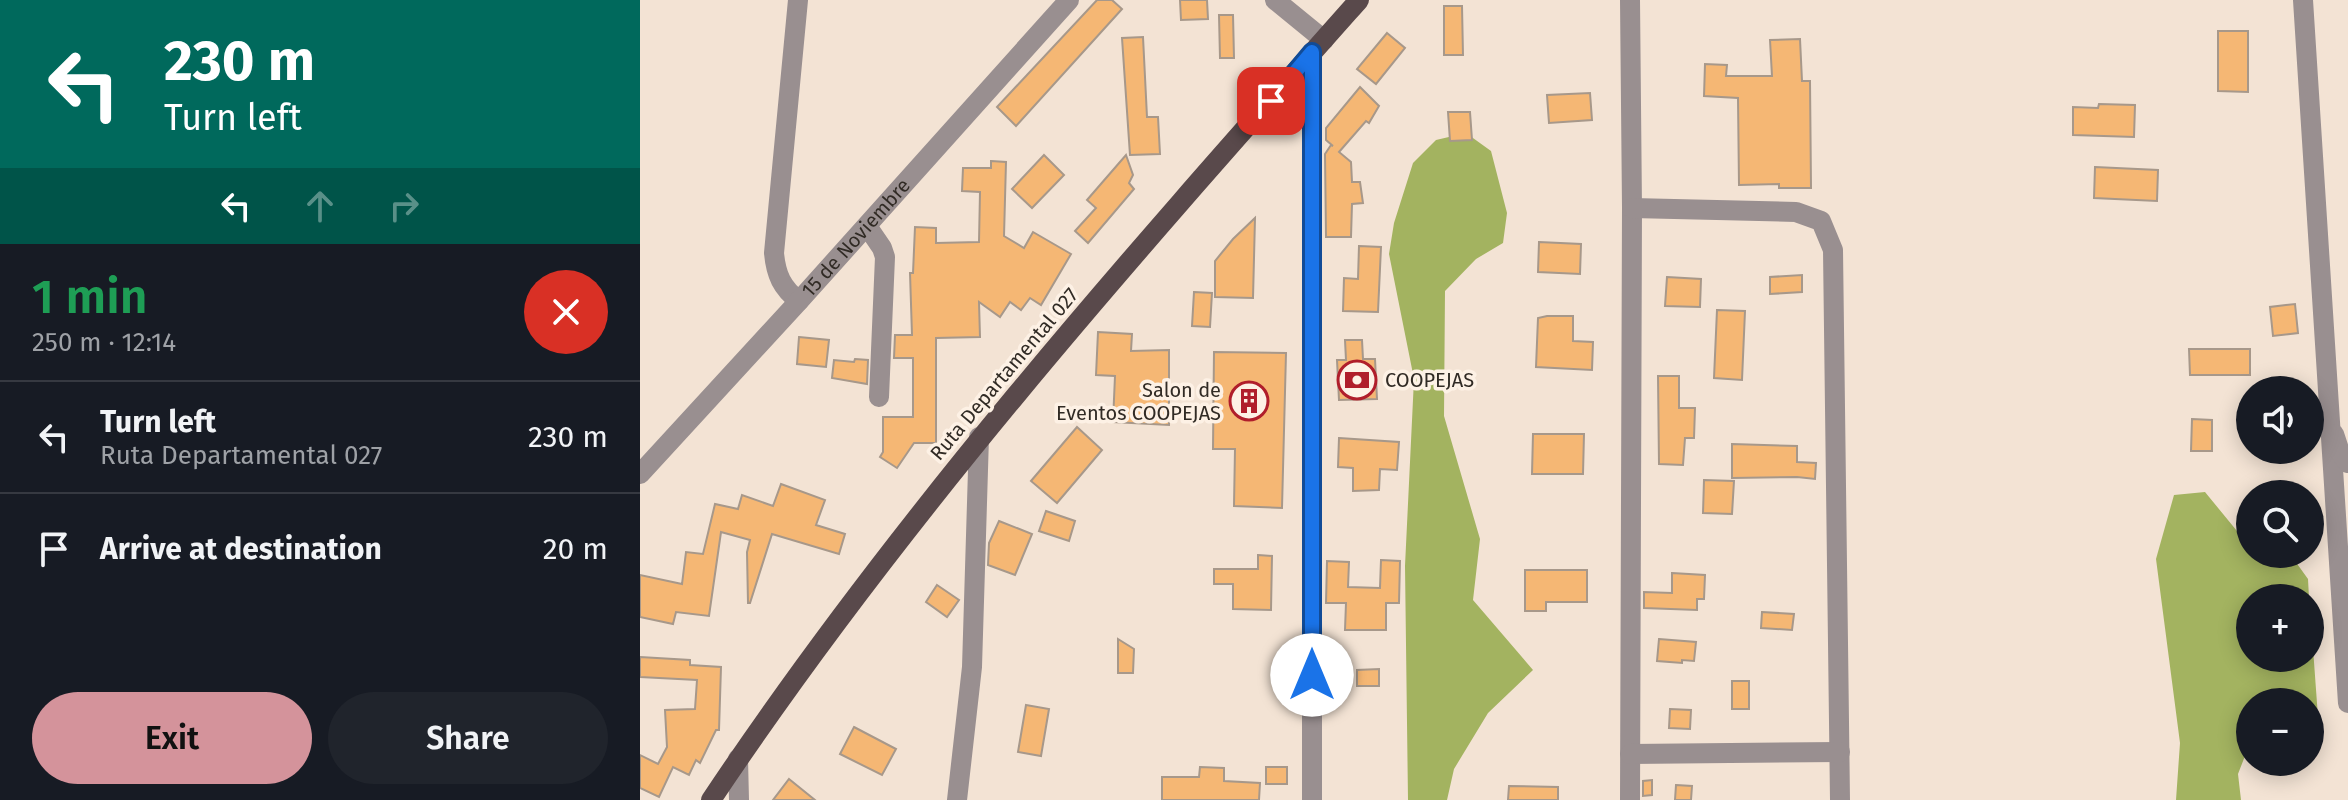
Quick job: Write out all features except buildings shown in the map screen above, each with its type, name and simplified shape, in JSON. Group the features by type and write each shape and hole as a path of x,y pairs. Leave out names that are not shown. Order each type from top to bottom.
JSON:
{"main road":[{"name":"Ruta Departamental 027","path":"711,800 860,589 979,437 1359,0"}],"street":[{"path":"798,0 774,253 776,269 785,290 799,301"},
{"name":"15 de Noviembre","path":"640,474 1069,0"},
{"path":"1275,0 1318,46 1312,800"},
{"path":"1630,0 1630,800"},
{"path":"2303,0 2348,703"},
{"path":"1632,208 1796,212 1821,221 1833,250 1840,800"},
{"path":"867,226 885,257 879,397"},
{"path":"2328,411 2340,452 2348,463"},
{"path":"957,800 972,667 979,437"},
{"path":"1630,754 1840,752"},
{"path":"738,759 739,800"}],"green space":[{"path":"1466,133 1491,151 1507,213 1503,243 1476,259 1445,291 1444,416 1480,539 1473,600 1533,670 1488,713 1454,769 1447,800 1408,800 1405,566 1414,379 1389,254 1394,223 1413,163 1436,140"},
{"path":"2205,492 2236,530 2236,568 2300,568 2308,579 2308,584 2236,584 2236,672 2315,672 2316,688 2236,688 2236,776 2241,800 2176,800 2180,743 2156,559 2174,495"}],"place":[{"name":"COOPEJAS","path":"1357,380"},
{"name":"Salon de Eventos COOPEJAS","path":"1249,401"}],"route":[{"path":"1271,101 1312,52 1312,675"}]}
